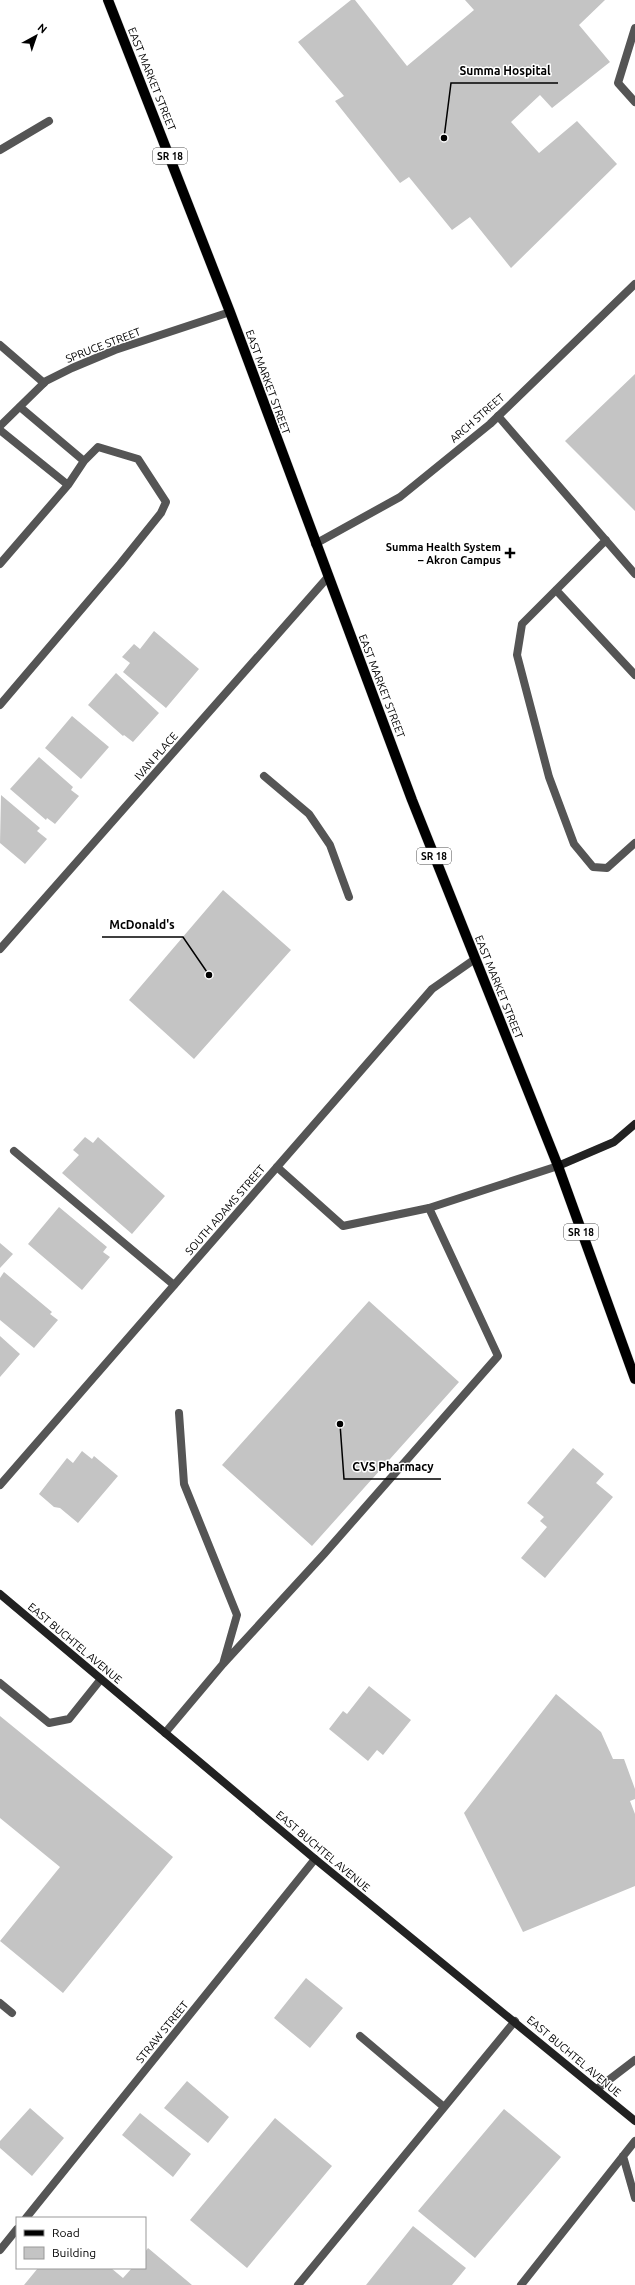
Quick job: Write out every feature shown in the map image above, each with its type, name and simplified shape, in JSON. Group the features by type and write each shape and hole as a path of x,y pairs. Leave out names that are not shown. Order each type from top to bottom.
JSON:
{"main road":[{"name":"EAST MARKET STREET","path":"108,0 230,312 315,544 475,959 558,1166 635,1379"},
{"path":"558,1166 614,1142 635,1124"},
{"name":"EAST BUCHTEL AVENUE","path":"1,1598 101,1679 315,1859 635,2121"}],"street":[{"path":"635,28 618,83 635,102"},
{"path":"0,150 49,121"},
{"name":"ARCH STREET","path":"315,544 400,497 498,416 635,284"},
{"name":"SPRUCE STREET","path":"0,426 44,383 72,368 115,350 230,312"},
{"path":"0,345 44,383"},
{"path":"20,407 84,461"},
{"path":"498,416 635,574"},
{"path":"0,430 68,485"},
{"path":"0,564 68,485 84,461 98,447 138,459 166,502 120,564 0,705"},
{"path":"606,540 522,624 517,655 548,777 574,844 593,867 607,868 635,843"},
{"name":"IVAN PLACE","path":"0,950 328,577"},
{"path":"556,590 635,675"},
{"path":"264,776 309,814 330,845 349,897"},
{"name":"SOUTH ADAMS STREET","path":"0,1485 432,989 475,959"},
{"path":"14,1151 174,1285"},
{"path":"277,1167 343,1226 429,1208 558,1166"},
{"path":"165,1733 223,1664 349,1526 498,1356 429,1208"},
{"path":"179,1413 184,1484 237,1615 223,1664"},
{"path":"0,1683 49,1723 69,1719 101,1679"},
{"name":"STRAW STREET","path":"27,2217 315,1859"},
{"path":"0,2003 12,2013"},
{"path":"298,2285 514,2021"},
{"path":"360,2036 444,2107"},
{"path":"597,2089 635,2060"},
{"path":"521,2285 635,2141"},
{"path":"623,2156 635,2198"},
{"path":"0,2250 16,2230"}],"building":[{"path":"351,0 355,0 407,66 474,10 465,0 605,0 579,25 610,62 552,108 540,95 511,122 539,153 577,121 617,164 511,268 470,217 452,230 409,177 400,183 335,101 344,96 298,42"},
{"path":"635,374 635,511 565,441"},
{"path":"154,631 199,669 166,708 123,672 130,663 122,657 134,644 140,649"},
{"path":"116,673 159,713 133,742 124,735 123,736 88,705"},
{"path":"72,716 109,747 81,779 45,748"},
{"path":"39,757 73,787 71,790 79,796 55,824 47,818 46,820 10,789"},
{"path":"1,795 40,828 37,831 47,839 25,864 0,843"},
{"path":"223,890 291,950 194,1059 129,1000"},
{"path":"85,1137 93,1143 98,1137 165,1196 132,1234 62,1173 79,1155 73,1150"},
{"path":"59,1207 107,1247 103,1252 110,1257 82,1290 28,1244"},
{"path":"0,1243 13,1254 0,1268"},
{"path":"4,1272 52,1312 50,1314 58,1320 34,1348 0,1320 0,1278"},
{"path":"369,1301 459,1382 312,1546 222,1465"},
{"path":"0,1336 20,1354 0,1377"},
{"path":"573,1448 604,1474 596,1483 613,1497 545,1578 521,1558 547,1527 540,1521 544,1517 527,1503"},
{"path":"82,1451 92,1459 94,1456 118,1476 78,1523 60,1508 54,1507 39,1494 67,1458 73,1463"},
{"path":"369,1686 411,1720 383,1755 377,1750 368,1761 329,1729 343,1711 347,1714"},
{"path":"556,1694 601,1732 613,1759 624,1759 635,1789 635,1799 630,1801 635,1814 635,1886 523,1932 464,1813"},
{"path":"0,1716 173,1857 63,1993 0,1941 60,1867 0,1818"},
{"path":"306,1978 343,2008 310,2048 274,2018"},
{"path":"187,2081 229,2117 208,2143 164,2108"},
{"path":"30,2108 64,2138 32,2176 0,2148 0,2141"},
{"path":"504,2109 561,2157 475,2258 418,2211"},
{"path":"140,2113 191,2154 173,2177 122,2135"},
{"path":"275,2118 332,2166 247,2268 190,2220"},
{"path":"413,2226 466,2268 452,2285 366,2285"},
{"path":"148,2248 192,2285 24,2285 37,2269 112,2269 123,2278 131,2269 146,2269 146,2251"}],"place":[{"name":"Summa Hospital","path":"444,138"},
{"name":"Summa Health System – Akron Campus","path":"510,553"},
{"name":"McDonald's","path":"209,975"},
{"name":"CVS Pharmacy","path":"340,1424"}]}
